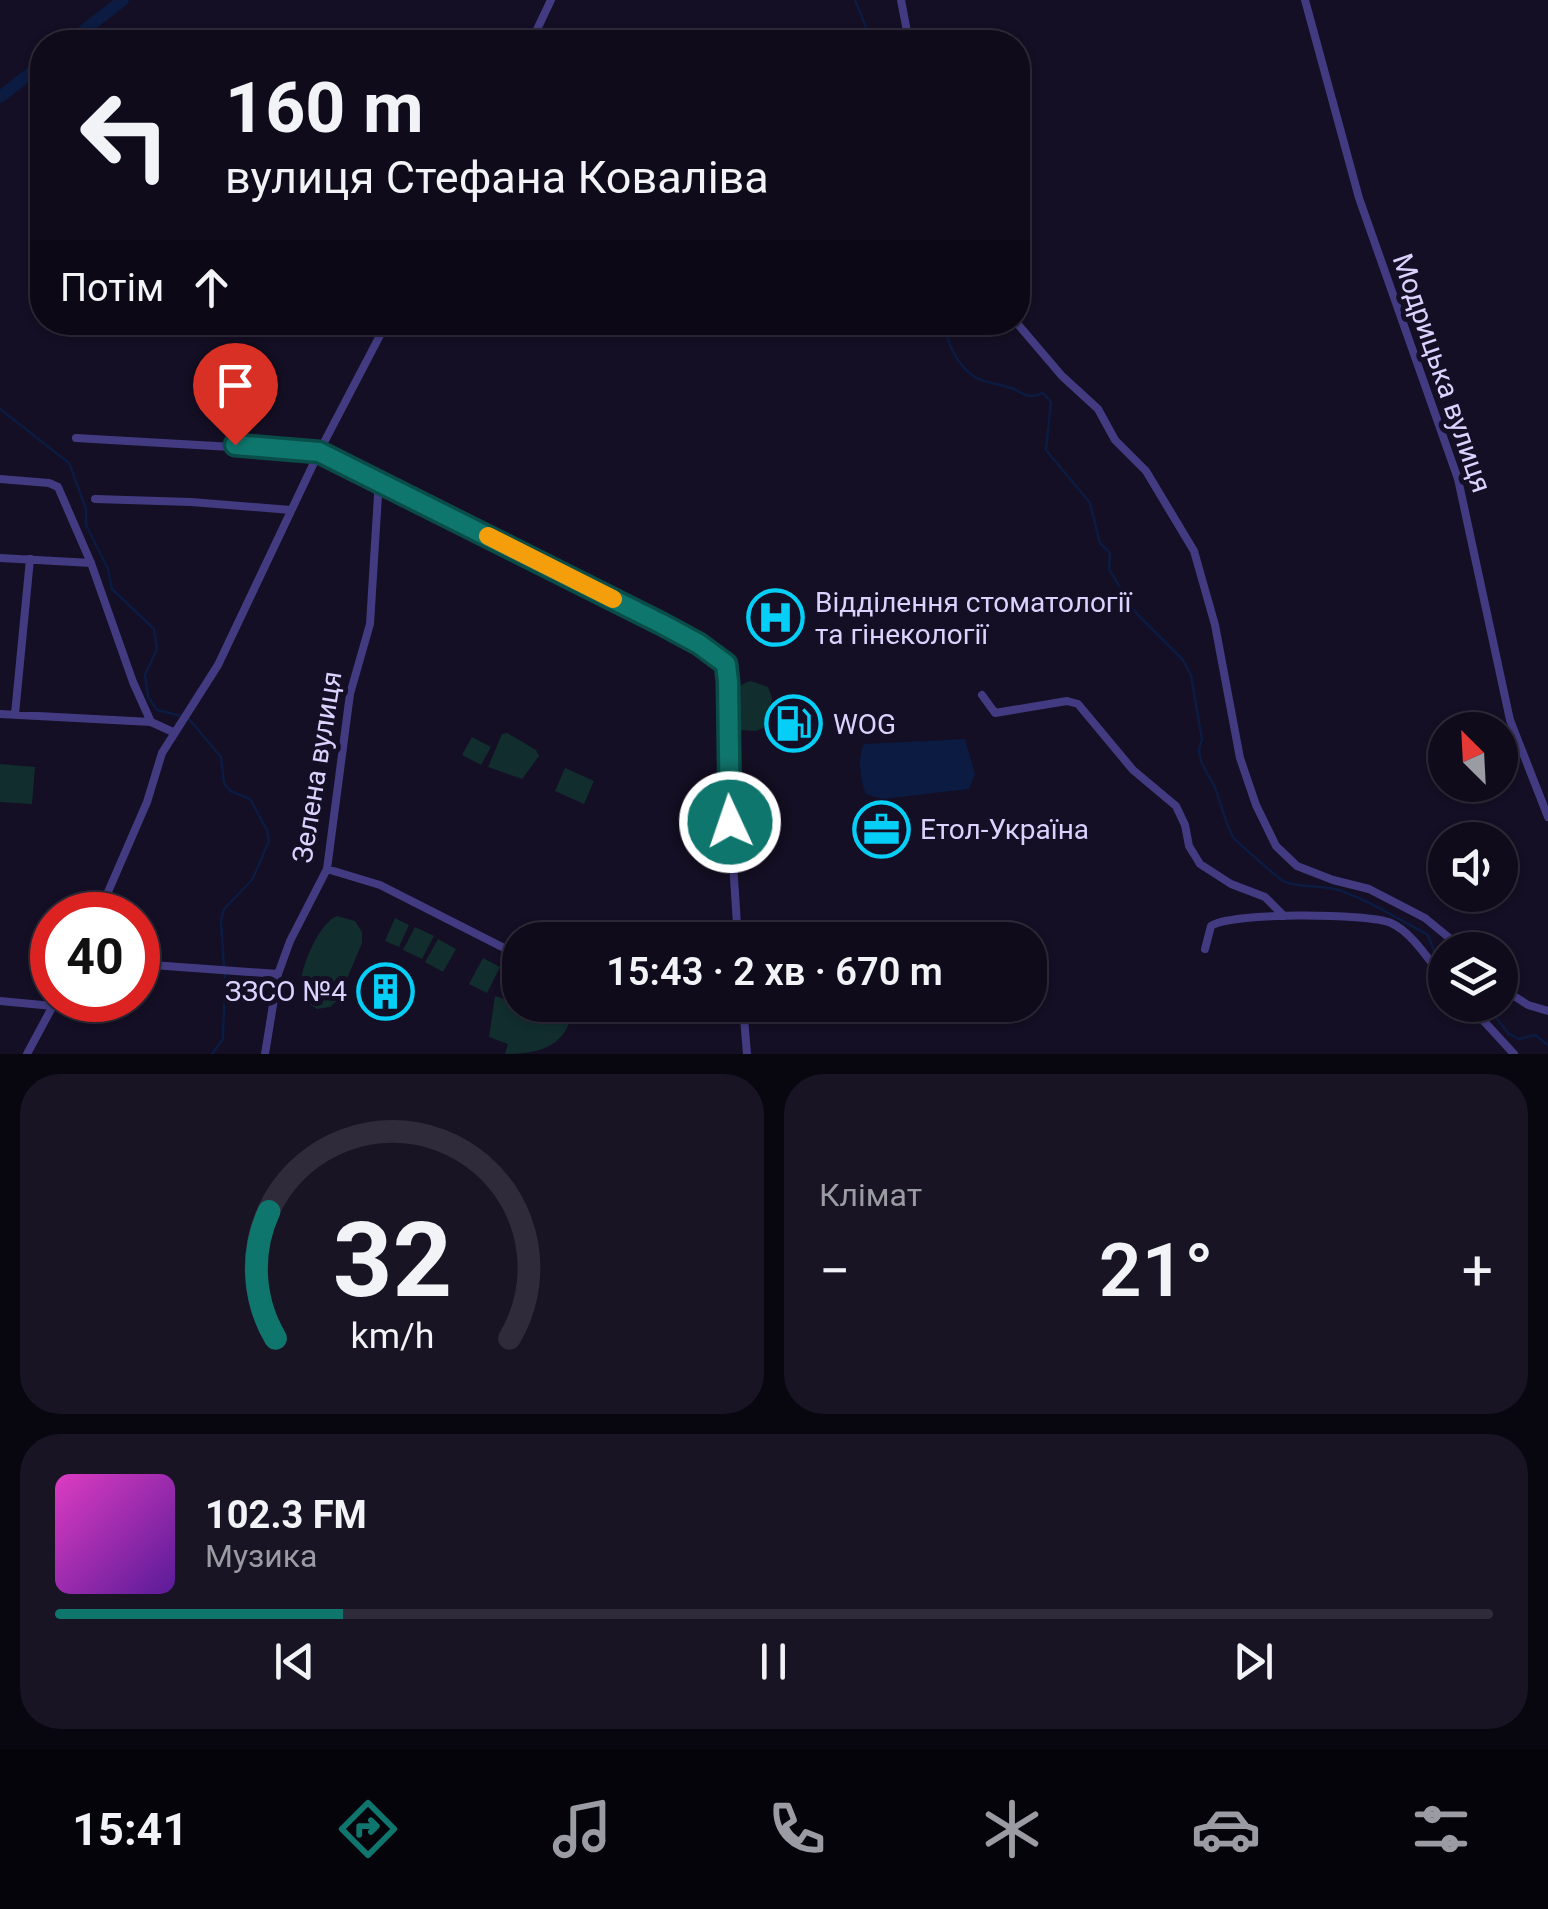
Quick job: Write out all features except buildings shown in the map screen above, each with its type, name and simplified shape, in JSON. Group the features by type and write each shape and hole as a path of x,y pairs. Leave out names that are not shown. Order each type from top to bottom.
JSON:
{"street":[{"path":"537,30 551,0"},
{"path":"901,0 907,30"},
{"name":"Модрицька вулиця","path":"1305,0 1358,198 1458,479 1510,720 1547,812"},
{"path":"108,892 162,753 218,665 319,452 380,335"},
{"path":"1027,335 1062,376 1098,408 1115,440 1146,471 1194,551 1216,626 1240,758 1276,846 1297,866 1333,880 1370,888 1425,918 1442,932"},
{"path":"76,438 319,452 674,630 726,664 728,786 737,922"},
{"path":"0,479 58,487 151,722"},
{"name":"Зелена вулиця","path":"265,1054 278,974 327,869 350,694 370,624 379,480"},
{"path":"95,499 291,510"},
{"path":"0,558 91,563"},
{"path":"15,714 30,558"},
{"path":"982,695 995,713 1067,701 1078,704 1133,770 1176,806 1189,846 1200,864 1231,884 1265,898 1284,916"},
{"path":"0,714 151,722 173,732"},
{"path":"327,869 380,884 502,947"},
{"path":"1204,948 1211,926 1217,922 1284,916 1390,922 1428,960"},
{"path":"160,966 278,974"},
{"path":"1518,999 1545,1008"},
{"path":"0,1001 30,1002"},
{"path":"27,1054 44,1022"},
{"path":"744,1022 747,1054"},
{"path":"1485,1022 1514,1054"}],"green space":[{"path":"751,681 768,687 772,698 765,727 756,731 740,730 732,708 738,688"},
{"path":"507,733 536,750 539,756 522,779 488,767 502,734"},
{"path":"472,737 491,747 481,765 462,755"},
{"path":"0,764 35,767 32,804 0,802"},
{"path":"565,768 594,781 584,804 555,791"},
{"path":"337,916 355,921 362,932 362,943 338,1000 330,1007 317,1009 302,999 301,979 315,941"},
{"path":"395,918 409,925 399,947 385,941"},
{"path":"415,927 434,936 422,959 403,950"},
{"path":"438,939 456,949 443,972 425,962"},
{"path":"483,958 500,967 487,993 469,984"},
{"path":"495,996 502,998 502,1022 569,1022 555,1043 527,1053 505,1054 508,1044 489,1037"}],"water":[{"path":"965,739 975,774 969,789 882,799 866,794 860,769 864,744"}],"waterway":[{"path":"84,30 123,0"},
{"path":"855,0 867,30"},
{"path":"0,97 30,73"},
{"path":"946,335 954,353 975,377 1028,396 1043,393 1051,402 1046,450 1090,503 1100,543 1110,553 1109,569 1127,599 1183,660 1191,675 1202,740 1200,758 1234,838 1285,882 1339,890 1428,935"},
{"path":"0,409 69,463 86,509 86,525 108,569 112,589 154,629 157,649 145,675 148,697 157,710 182,716"},
{"path":"189,719 221,757 224,783 230,791 250,799 269,841 252,880 224,909 224,967"},
{"path":"212,1054 223,1039 225,975"},
{"path":"1499,1022 1519,1039 1535,1035 1548,1045"}],"slow traffic":[{"path":"488,536 613,599"}],"place":[{"name":"Відділення стоматології та гінекології","path":"776,618"},
{"name":"WOG","path":"794,724"},
{"name":"Етол-Україна","path":"881,829"},
{"name":"ЗЗСО №4","path":"386,991"}],"route":[{"path":"235,445 319,452 567,575 720,658 726,664 728,681 730,822"}]}
